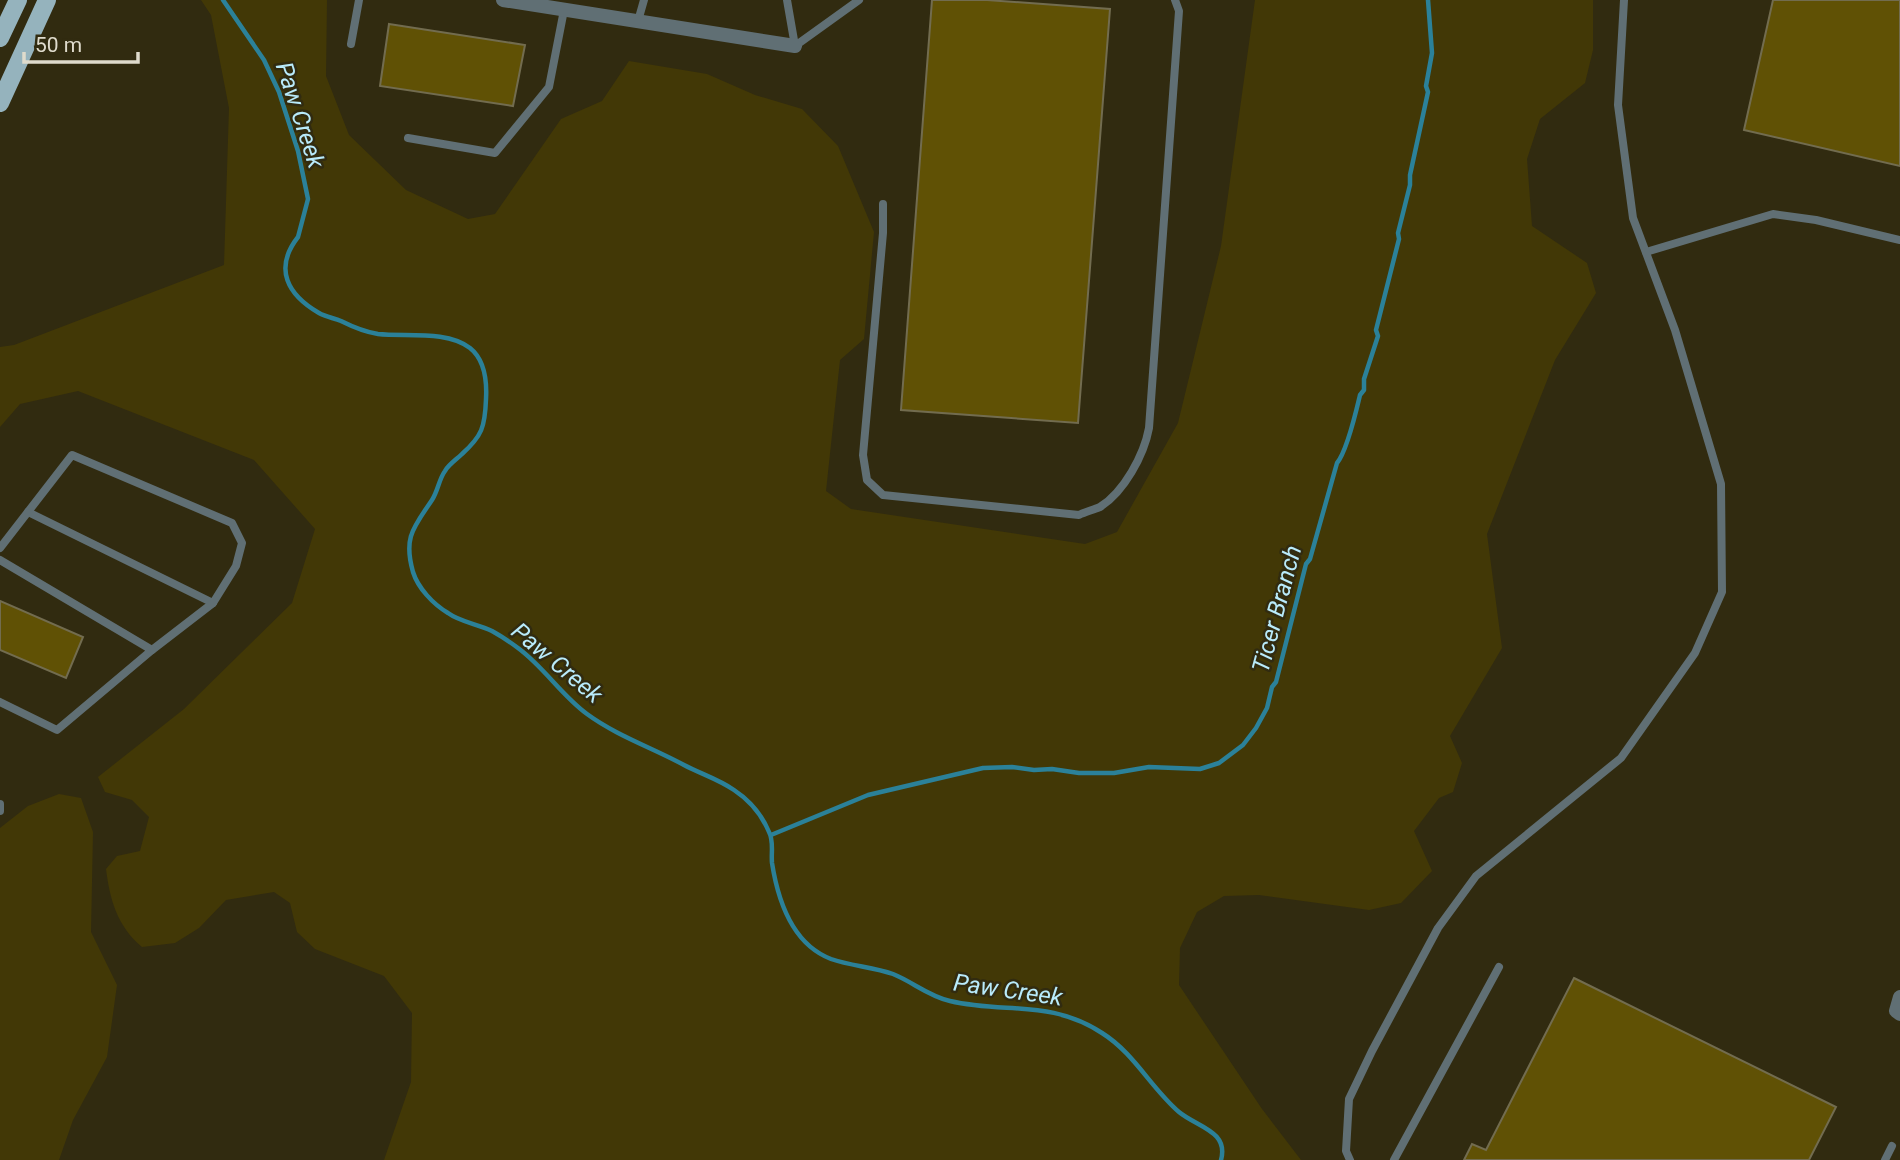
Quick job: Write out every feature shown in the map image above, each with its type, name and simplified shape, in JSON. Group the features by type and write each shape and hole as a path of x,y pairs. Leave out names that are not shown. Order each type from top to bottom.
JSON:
{"main road":[{"path":"0,38 18,0"},
{"path":"0,103 47,0"}],"street":[{"path":"503,0 795,46"}],"lane":[{"path":"351,44 359,0"},
{"path":"638,21 644,0"},
{"path":"787,0 795,46 859,0"},
{"path":"883,204 883,233 863,455 867,480 883,495 1079,515 1100,506 1125,482 1146,446 1149,428 1179,11 1175,0"},
{"path":"1350,1160 1346,1151 1349,1099 1438,928 1476,876 1621,758 1695,653 1722,592 1721,484 1675,330 1633,218 1618,105 1624,0"},
{"path":"408,138 495,153 549,87 564,10"},
{"path":"1646,251 1773,214 1815,220 1900,240"},
{"path":"0,548 72,455 232,523 242,543 236,566 213,603 57,730 0,702"},
{"path":"28,512 213,603"},
{"path":"0,560 152,650"},
{"path":"0,804 0,811"},
{"path":"1394,1160 1499,968"},
{"path":"1885,1160 1892,1146"}],"shaded area":[{"path":"201,0 327,0 326,76 349,135 406,190 468,219 495,214 561,119 602,101 629,61 707,74 755,95 802,109 838,146 874,232 864,339 840,360 826,491 851,509 1085,544 1117,532 1178,423 1221,246 1255,0 1593,0 1593,50 1585,83 1540,119 1527,159 1532,226 1587,263 1596,293 1555,360 1487,534 1502,648 1450,736 1462,763 1453,792 1439,798 1414,831 1432,871 1401,903 1369,910 1259,895 1224,896 1197,912 1180,948 1179,985 1262,1109 1301,1160 384,1160 411,1082 412,1013 384,976 315,949 297,932 290,903 274,892 226,900 199,928 175,943 142,947 133,939 116,912 106,869 117,856 140,851 149,817 132,800 105,792 98,777 184,709 292,603 315,529 254,460 78,391 20,404 0,427 0,347 14,345 224,265 229,108 211,15"},
{"path":"59,794 81,798 93,832 91,932 117,985 107,1057 73,1120 59,1160 0,1160 0,828 28,806"}],"building":[{"path":"932,0 987,0 1110,9 1078,423 901,410"},
{"path":"1773,0 1900,0 1900,166 1744,130"},
{"path":"389,24 525,45 513,106 380,86"},
{"path":"0,601 83,637 66,678 0,650"},
{"path":"1574,978 1836,1107 1809,1160 1464,1160 1472,1144 1486,1150"}],"waterway":[{"name":"Paw Creek","path":"223,0 264,60 279,92 298,151 308,199 298,237 286,260 285,270 292,289 319,313 364,331 438,336 461,342 475,353 482,365 486,392 485,417 481,430 474,442 446,469 434,496 415,525 410,541 413,572 427,595 453,616 492,631 515,646 569,698 599,722 722,783 745,798 759,814 771,835 772,863 778,892 789,920 806,943 818,952 831,959 893,974 950,1001 1046,1011 1083,1022 1124,1050 1179,1112 1216,1136 1222,1150 1221,1160"},
{"name":"Ticer Branch","path":"771,835 868,795 983,768 1052,769 1079,773 1114,773 1149,767 1200,769 1219,763 1243,745 1267,708 1272,687 1276,682 1306,564 1310,559 1337,463 1348,441 1378,336 1376,330 1399,239 1398,233 1428,92 1426,86 1432,53 1428,0"}]}
